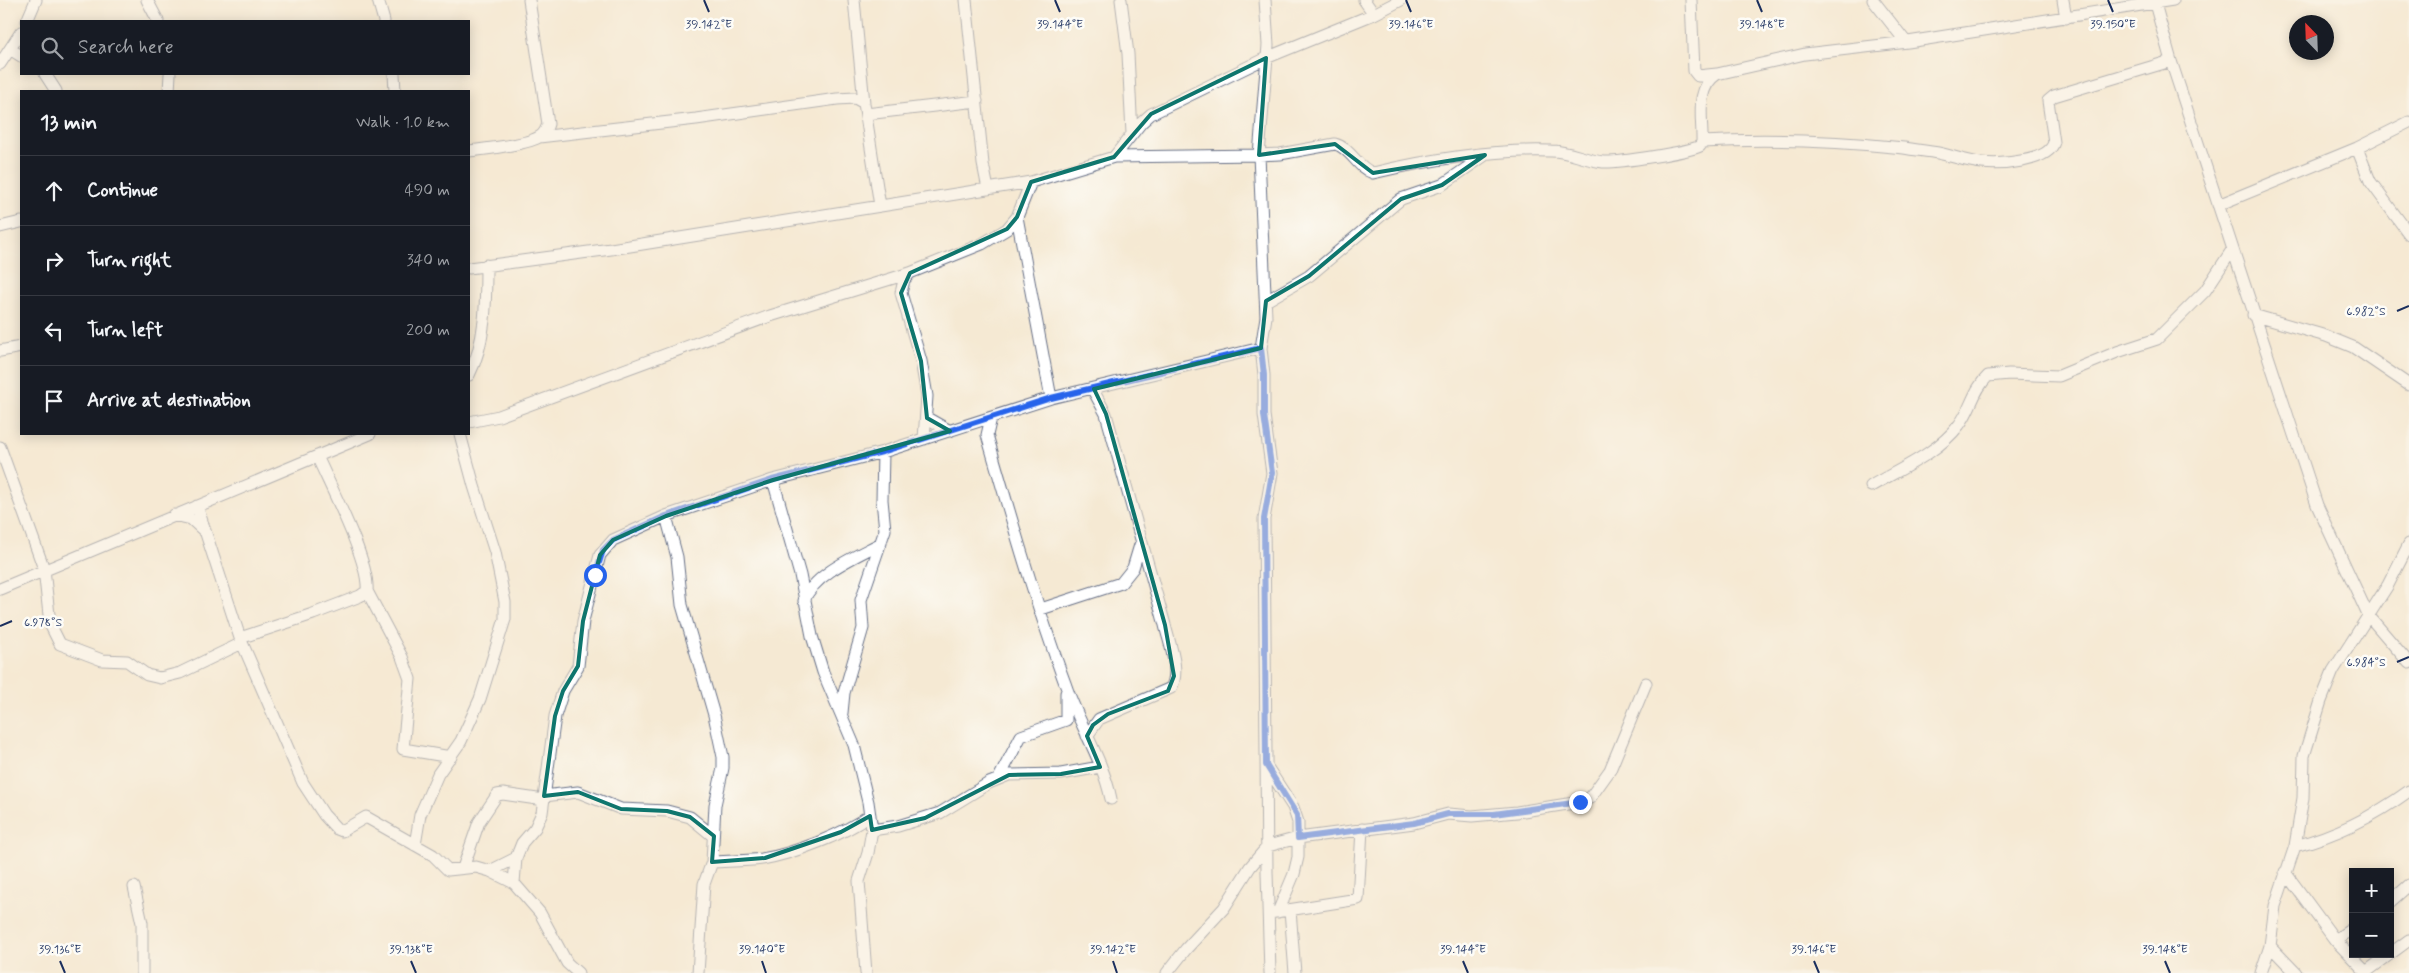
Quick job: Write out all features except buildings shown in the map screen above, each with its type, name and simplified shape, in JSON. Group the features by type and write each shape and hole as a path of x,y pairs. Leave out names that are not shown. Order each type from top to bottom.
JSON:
{"street":[{"path":"27,20 36,0"},
{"path":"147,0 157,20"},
{"path":"378,0 384,20"},
{"path":"529,0 548,124 546,131 539,137"},
{"path":"854,0 864,103 880,206"},
{"path":"966,0 988,189"},
{"path":"1121,0 1128,54 1132,134"},
{"path":"1265,0 1268,45 1259,155 1266,301 1261,348 1264,375 1264,415 1272,473 1264,519 1268,846 1274,912 1270,973"},
{"path":"1364,0 1374,14"},
{"path":"1114,157 1132,134 1152,114 1266,58 1374,14 1401,0"},
{"path":"1691,0 1694,71 1698,76 1717,74 1805,54 1906,42 2173,0"},
{"path":"1872,0 1906,42"},
{"path":"2063,0 2066,18"},
{"path":"2155,2 2171,62 2317,505 2368,615 2409,663"},
{"path":"0,64 20,34"},
{"path":"10,50 20,55"},
{"path":"1702,142 1768,139 1905,148 1937,153 1983,164 2028,160 2047,153 2053,148 2054,142 2048,102 2054,96 2171,62"},
{"path":"470,268 611,248 1031,182 1114,157 1280,154 1335,144 1341,146 1364,168 1373,173 1413,163 1485,155 1552,151 1608,162 1697,148 1702,142 1700,119 1703,92 1717,74"},
{"path":"46,75 55,90"},
{"path":"170,75 170,90"},
{"path":"394,75 395,90"},
{"path":"470,151 539,137 696,119 831,99 855,98 864,103"},
{"path":"866,114 977,101"},
{"path":"2218,205 2357,148 2409,122"},
{"path":"2357,148 2370,181 2409,234"},
{"path":"1266,301 1309,276 1401,199 1442,185 1485,155"},
{"path":"470,422 499,416 770,316 910,273 982,244 1007,229 1017,218 1031,182"},
{"path":"1017,218 1051,398"},
{"path":"0,227 20,222"},
{"path":"1871,486 1931,450 1950,434 1960,424 1978,386 1988,376 2009,374 2058,376 2157,338 2205,291 2232,250"},
{"path":"470,374 475,362 483,328 486,265"},
{"path":"910,273 904,280 901,292 921,361 927,396 927,418 924,439"},
{"path":"2253,314 2326,336 2352,347 2409,385"},
{"path":"0,351 20,346"},
{"path":"514,883 516,858 522,843 536,828 542,814 555,716 563,690 578,666 583,621 600,555 613,540 666,516 772,480 882,452 1051,398 1093,390 1261,348"},
{"path":"1086,736 1099,718 1168,691 1174,684 1173,658 1141,541 1106,414 1093,390"},
{"path":"927,418 950,431"},
{"path":"991,418 987,435 1041,609 1066,687 1107,782 1111,799"},
{"path":"973,424 987,435"},
{"path":"0,589 368,435"},
{"path":"415,844 420,815 438,774 451,757 480,699 505,620 495,552 460,435"},
{"path":"0,447 44,570 50,624 60,644 69,648 102,660 127,660 147,675 160,678 180,673 241,641 360,596 367,590"},
{"path":"842,715 844,693 863,628 861,600 885,530 882,500 882,452"},
{"path":"317,456 359,551 368,584 367,590 402,657 410,679 403,749 451,757"},
{"path":"772,480 800,575 804,601 823,672 854,745 870,816 872,830 868,852 859,881 866,973"},
{"path":"197,506 241,641 303,782 324,815 337,829 342,831 366,817 433,855 448,870 476,867 490,871 514,883 540,914 567,963 578,973"},
{"path":"174,515 192,519 206,532"},
{"path":"666,516 677,557 682,605 721,745 723,768 714,805 712,862 704,884 698,973"},
{"path":"1041,609 1121,583 1133,568 1141,541"},
{"path":"804,601 807,592 819,579 881,543"},
{"path":"2261,973 2270,946 2275,906 2295,846 2303,798 2304,756 2321,700 2334,671 2388,585 2409,544"},
{"path":"1167,973 1186,948 1224,908 1250,867 1268,846 1298,838 1414,823 1448,814 1472,816 1517,812 1580,802 1590,798 1606,779 1646,683"},
{"path":"999,778 1021,736 1066,720 1066,687"},
{"path":"1266,765 1297,815 1298,857 1294,874 1274,912"},
{"path":"872,830 898,826 940,813 999,778 1017,773 1062,774 1100,767"},
{"path":"463,868 479,822 497,795 503,794 544,798 578,792 621,809 667,811 690,817 714,836"},
{"path":"2295,846 2326,838 2347,829 2385,809 2409,792"},
{"path":"712,862 750,860 780,855 841,832 870,816"},
{"path":"1274,912 1358,899 1362,829"},
{"path":"490,871 516,858"},
{"path":"2285,872 2335,940 2366,973 2385,958"},
{"path":"2394,898 2409,885"},
{"path":"134,887 142,923 142,973"},
{"path":"1290,910 1295,973"},
{"path":"2335,940 2349,931"},
{"path":"2394,951 2409,940"},
{"path":"2270,946 2296,973"}],"highlighted area":[{"path":"1266,58 1259,155 1335,144 1373,173 1485,155 1442,185 1401,199 1309,276 1266,301 1261,348 1094,389 1106,414 1165,625 1174,676 1168,691 1108,714 1093,725 1087,736 1100,767 1061,774 1009,775 925,818 872,830 870,816 841,832 765,858 712,862 714,836 690,817 667,811 621,809 578,792 544,796 555,716 563,691 578,666 583,621 600,555 613,540 666,516 773,480 950,431 927,418 921,361 901,293 910,273 1007,229 1017,217 1031,182 1114,157 1151,114"}],"route":[{"path":"595,575 600,555 613,540 666,516 728,497 772,480 882,452 1051,398 1093,390 1261,348 1264,375 1264,415 1272,473 1264,519 1266,765 1297,815 1298,838 1414,823 1448,814 1472,816 1517,812 1580,802"}]}
